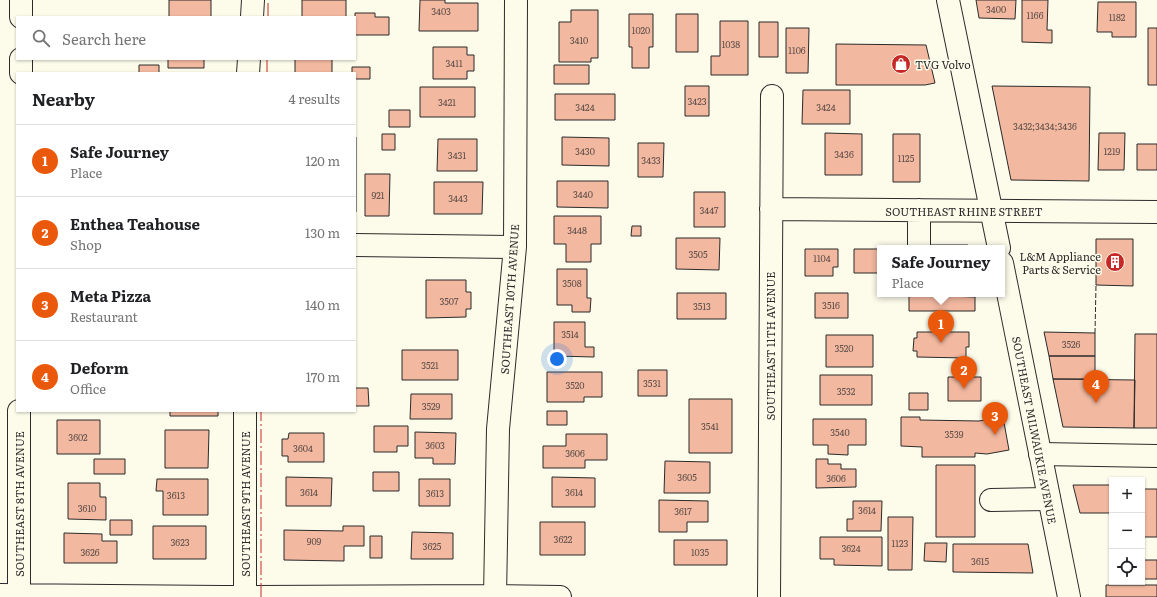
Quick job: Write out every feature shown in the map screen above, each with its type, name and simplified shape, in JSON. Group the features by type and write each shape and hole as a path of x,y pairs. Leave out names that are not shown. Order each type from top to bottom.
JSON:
{"street":[{"path":"21,0 21,16"},
{"path":"252,16 253,0"},
{"name":"SOUTHEAST 10TH AVENUE","path":"495,596 498,429 515,248 516,0"},
{"path":"948,0 998,245"},
{"path":"21,60 21,72"},
{"path":"248,72 249,60"},
{"name":"SOUTHEAST 11TH AVENUE","path":"769,597 772,96"},
{"name":"SOUTHEAST RHINE STREET","path":"771,209 1157,212"},
{"path":"918,210 918,245"},
{"path":"356,245 515,248"},
{"name":"SOUTHEAST MILWAUKIE AVENUE","path":"1005,278 1069,597"},
{"name":"SOUTHEAST 8TH AVENUE","path":"12,596 19,412"},
{"name":"SOUTHEAST 9TH AVENUE","path":"245,412 245,597"},
{"path":"1040,454 1157,456"},
{"path":"991,500 1049,500"},
{"path":"12,596 560,597"}],"building":[{"path":"169,0 211,0 211,16 169,16"},
{"path":"302,0 346,0 346,16 302,16"},
{"path":"420,0 445,0 445,3 478,3 478,31 419,31"},
{"path":"976,0 1016,0 1015,19 979,18"},
{"path":"1022,0 1048,0 1047,30 1052,30 1052,43 1022,42"},
{"path":"1098,2 1136,2 1136,37 1112,37 1112,32 1097,32"},
{"path":"571,10 598,10 598,58 591,58 591,62 559,62 559,22 571,22"},
{"path":"355,13 375,13 375,17 389,17 389,35 356,35"},
{"path":"629,14 653,14 653,47 649,47 649,68 632,68 632,47 629,47"},
{"path":"676,14 698,14 698,52 676,52"},
{"path":"720,21 748,21 748,75 711,75 711,56 720,56"},
{"path":"759,22 778,22 778,57 759,57"},
{"path":"786,28 809,28 808,73 786,73"},
{"path":"1148,28 1157,28 1157,85 1148,85"},
{"path":"836,44 926,45 935,83 925,85 836,85"},
{"path":"433,47 467,47 467,55 474,55 474,71 467,71 467,79 433,79"},
{"path":"168,60 204,60 204,68 168,68"},
{"path":"295,60 332,60 332,72 295,72"},
{"path":"139,65 159,65 159,72 139,72"},
{"path":"554,65 589,65 589,84 554,84"},
{"path":"352,67 370,67 370,79 356,79 356,72 352,72"},
{"path":"685,86 709,86 709,116 685,116"},
{"path":"992,86 1090,87 1089,181 1011,180"},
{"path":"420,87 475,87 475,117 420,117"},
{"path":"803,90 850,90 850,124 802,124"},
{"path":"555,94 615,94 615,120 555,120"},
{"path":"389,110 410,110 410,127 389,127"},
{"path":"825,133 862,134 862,175 825,175"},
{"path":"1099,133 1125,133 1124,170 1098,170"},
{"path":"382,134 395,134 395,150 382,150"},
{"path":"893,134 920,134 920,182 893,182"},
{"path":"562,137 609,138 609,166 562,165"},
{"path":"438,139 477,139 477,171 437,171"},
{"path":"638,143 664,143 663,177 638,177"},
{"path":"1137,144 1157,144 1157,170 1137,170"},
{"path":"365,174 390,174 389,216 365,216"},
{"path":"557,181 608,181 608,208 557,207"},
{"path":"434,182 483,182 482,214 434,214"},
{"path":"694,192 725,192 725,227 694,227"},
{"path":"554,216 601,216 601,244 591,244 591,262 566,262 566,244 554,244"},
{"path":"632,226 641,226 641,236 631,236"},
{"path":"676,238 720,238 719,270 676,269"},
{"name":"L&M Appliance Parts & Service","path":"1096,239 1133,239 1133,286 1096,285"},
{"path":"805,249 838,249 838,267 833,267 833,276 805,276"},
{"path":"854,249 877,249 877,273 854,273"},
{"path":"557,269 587,269 587,298 591,298 590,312 572,312 572,305 557,305"},
{"path":"426,280 466,280 466,292 471,292 471,309 466,309 466,317 426,318"},
{"path":"677,293 726,293 726,319 677,319"},
{"path":"815,293 848,293 848,318 815,318"},
{"path":"909,297 975,297 975,311 909,311"},
{"path":"554,322 585,322 585,347 594,347 594,357 554,356"},
{"path":"917,332 969,332 969,347 966,347 966,358 917,357 917,351 913,351 914,338 917,338"},
{"path":"1044,332 1095,333 1095,356 1049,356"},
{"path":"1135,334 1157,334 1157,428 1134,428"},
{"path":"826,335 873,335 873,367 826,367"},
{"path":"402,350 458,350 458,380 402,380"},
{"path":"1049,356 1095,356 1095,379 1053,379"},
{"path":"638,370 667,370 667,396 638,396"},
{"path":"547,372 602,372 602,397 584,397 584,402 547,402"},
{"path":"820,375 872,375 872,405 820,405"},
{"path":"948,377 981,377 981,401 948,401"},
{"path":"1053,379 1135,380 1134,428 1063,427"},
{"path":"356,388 368,388 369,406 356,406"},
{"path":"909,393 928,393 928,410 909,410"},
{"path":"411,394 452,394 452,419 410,419"},
{"path":"689,399 732,399 732,453 689,453"},
{"path":"547,411 567,411 567,425 547,425"},
{"path":"170,412 218,412 218,416 170,416"},
{"path":"901,417 920,417 920,420 979,421 1003,417 1009,450 987,454 975,453 975,457 922,457 922,447 901,446"},
{"path":"813,419 866,419 866,445 848,445 848,455 828,454 828,445 813,445"},
{"path":"57,420 100,420 100,454 57,454"},
{"path":"374,426 408,426 408,446 397,446 397,452 374,452"},
{"path":"165,430 209,430 208,468 165,468"},
{"path":"415,432 456,433 455,464 433,464 433,458 415,458"},
{"path":"289,433 324,433 324,462 288,462 288,456 282,456 282,439 288,439"},
{"path":"566,434 607,434 607,460 585,460 585,468 543,468 543,446 566,446"},
{"path":"94,459 125,459 125,474 94,474"},
{"path":"816,459 828,459 828,464 841,464 841,469 856,469 856,487 816,488"},
{"path":"665,461 710,462 710,493 664,493"},
{"path":"936,465 975,465 975,537 936,537"},
{"path":"373,472 399,472 399,491 373,491"},
{"path":"286,477 332,478 331,506 286,506"},
{"path":"552,477 595,478 595,507 552,507"},
{"path":"157,479 208,479 208,515 163,515 163,491 156,491"},
{"path":"419,479 450,479 450,506 419,506"},
{"path":"68,483 100,483 100,497 106,497 106,520 68,519"},
{"path":"1073,485 1109,485 1109,513 1080,513"},
{"path":"1145,489 1157,489 1157,537 1145,537"},
{"path":"659,500 708,501 708,522 687,522 687,532 659,532"},
{"path":"853,501 882,501 881,531 847,531 847,519 853,519"},
{"path":"888,517 913,517 912,570 888,570"},
{"path":"110,520 132,520 132,535 110,535"},
{"path":"540,522 585,522 585,555 540,555"},
{"path":"153,526 206,526 206,559 153,559"},
{"path":"343,526 364,526 364,546 344,546 344,561 284,560 284,530 343,531"},
{"path":"412,532 453,533 453,559 411,559"},
{"path":"64,533 102,534 102,541 117,541 117,563 64,563"},
{"path":"370,536 382,536 382,558 370,558"},
{"path":"820,537 882,537 882,566 834,565 834,559 820,559"},
{"path":"674,540 727,540 727,565 674,565"},
{"path":"925,543 947,543 946,562 924,561"},
{"path":"953,544 1028,544 1033,573 953,572"},
{"path":"1145,560 1157,560 1157,579 1145,579"},
{"path":"1106,585 1157,585 1157,597 1106,597"}],"fence":[{"path":"1095,333 1096,285"}],"power":[{"path":"268,0 268,16"},
{"path":"267,60 267,72"},
{"path":"261,412 261,597"}],"place":[{"name":"TVG Volvo","path":"901,64"},
{"name":"L&M Appliance Parts & Service","path":"1115,262"},
{"name":"Safe Journey","path":"941,343"},
{"name":"Enthea Teahouse","path":"964,389"},
{"name":"Deform","path":"1096,403"},
{"name":"Meta Pizza","path":"995,435"}]}
